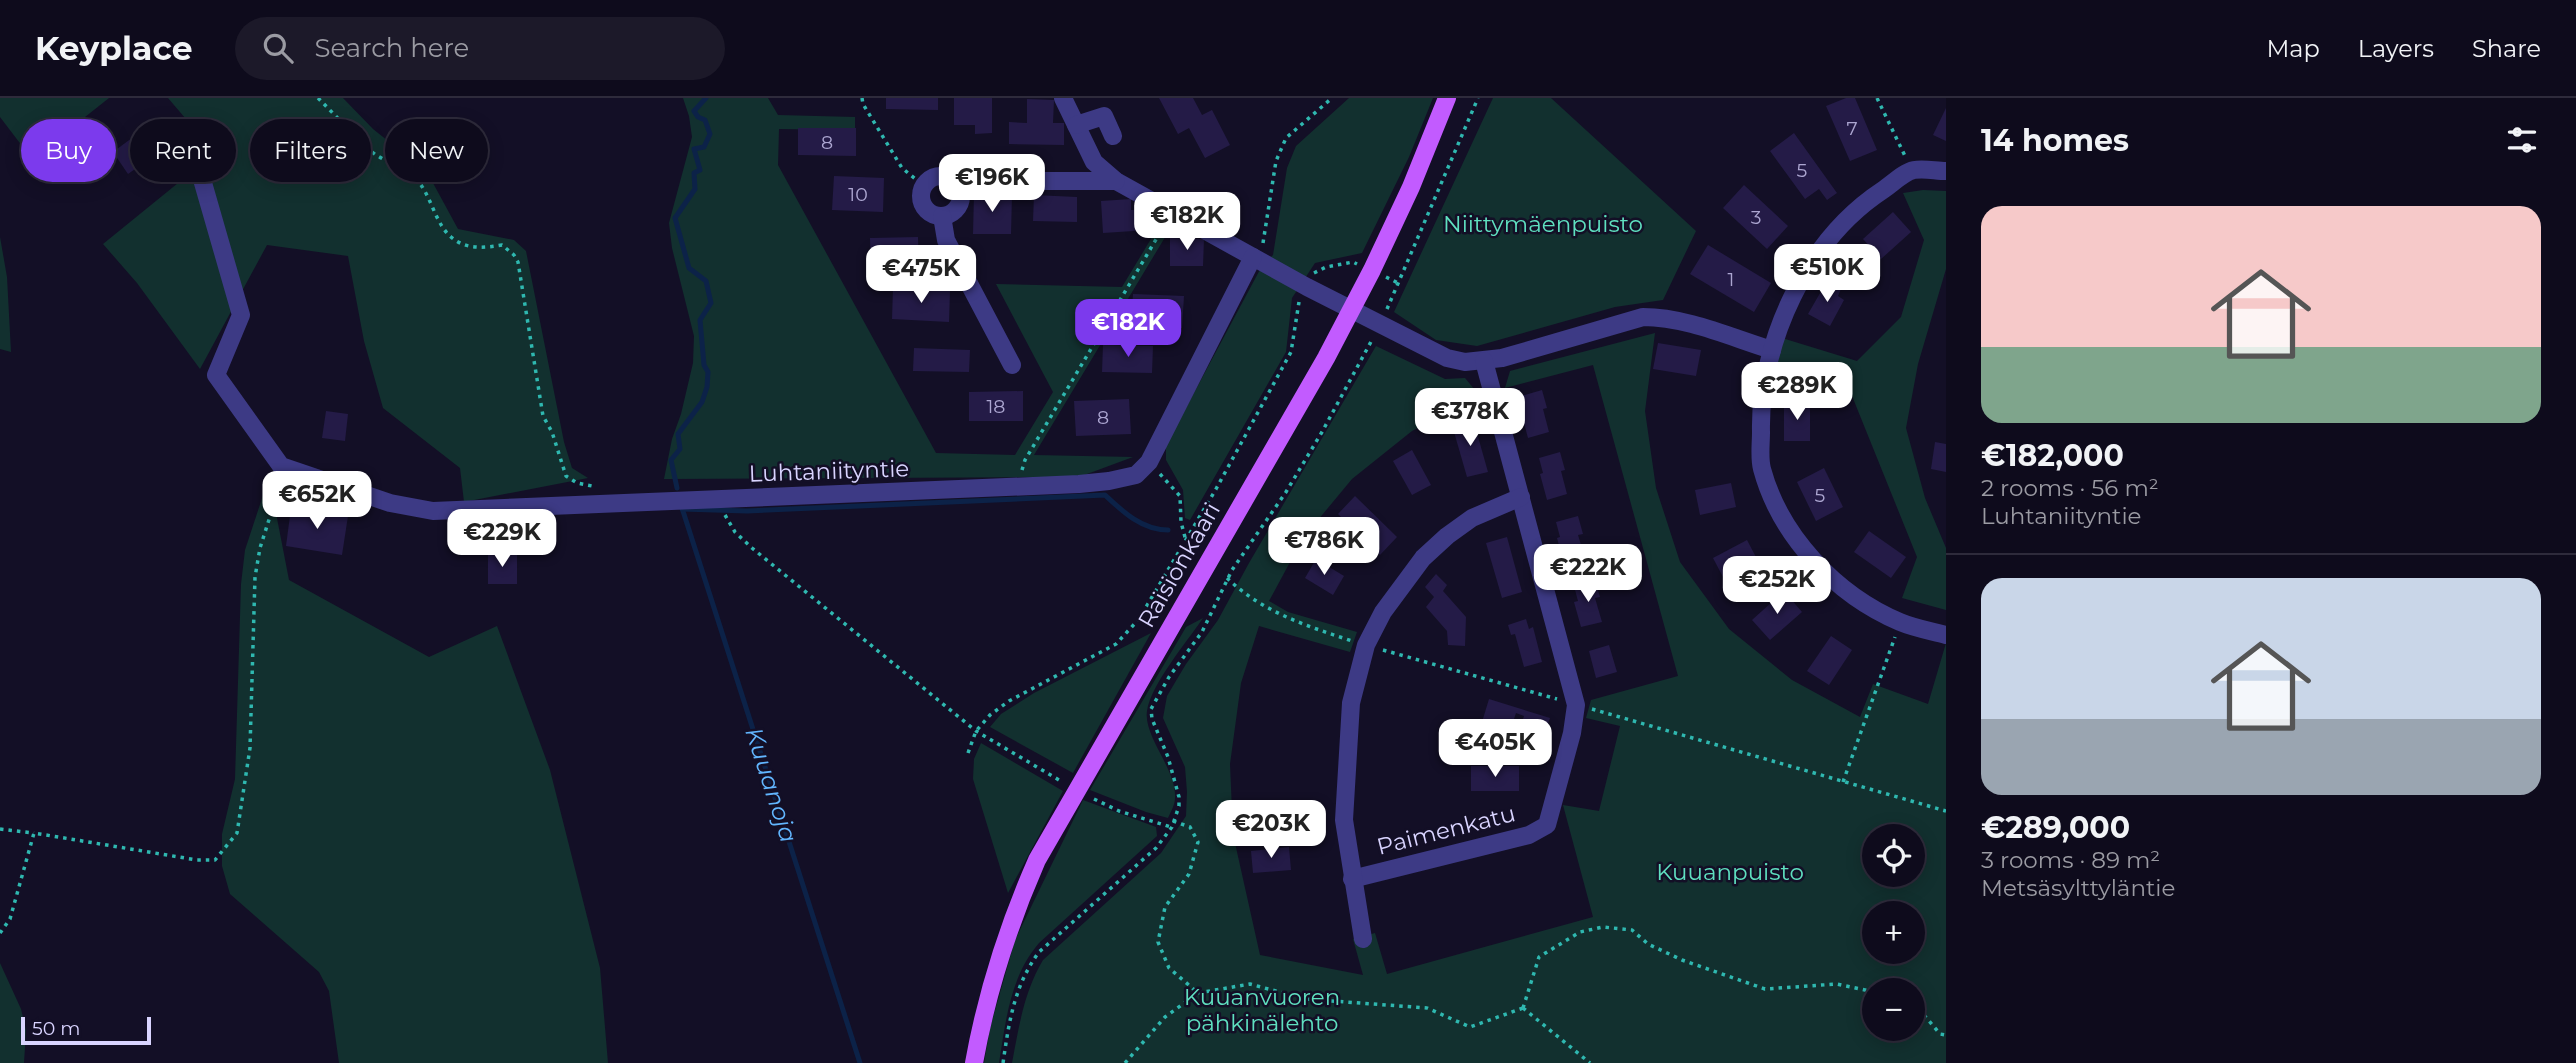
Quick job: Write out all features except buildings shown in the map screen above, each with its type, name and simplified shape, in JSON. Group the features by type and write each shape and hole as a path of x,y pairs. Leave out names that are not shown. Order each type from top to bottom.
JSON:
{"main road":[{"name":"Raisionkaari","path":"974,1063 982,1016 996,964 1037,859 1212,558 1352,309 1411,187 1447,98"}],"street":[{"path":"1063,98 1094,162 1116,181 1172,212 1310,280 1380,325 1447,358 1465,362 1484,361 1643,317 1678,321 1772,350"},
{"path":"1076,125 1104,116 1113,136"},
{"path":"1946,171 1912,170 1865,201 1823,246 1791,300 1772,350 1760,411 1761,467 1778,511 1808,555 1850,594 1900,622 1946,635"},
{"path":"933,178 951,179 959,188 960,201 953,212 942,216 930,213 922,204 923,187 933,178"},
{"path":"959,188 979,181 1116,181"},
{"path":"203,182 241,315 216,375 281,466"},
{"path":"942,216 946,240 1012,365"},
{"path":"1149,462 1257,252"},
{"name":"Paimenkatu","path":"1352,879 1529,835 1547,825 1563,769 1576,705 1484,361"},
{"name":"Luhtaniityntie","path":"281,466 390,503 433,512 1109,481 1136,475 1149,462"},
{"name":"Paimenkatu","path":"1363,939 1344,820 1351,703 1366,645 1383,612 1423,558 1472,518 1521,497"}],"path":[{"path":"318,98 374,153 417,178 433,202 439,221 451,237 463,245 480,248 502,245 514,255 518,262 527,307 543,416 552,432 566,476 577,483 594,487"},
{"path":"862,98 863,104 902,168 923,187"},
{"path":"1257,252 1276,161 1286,138 1332,98"},
{"path":"1003,1063 1015,999 1025,970 1039,952 1156,848 1172,827 1179,797 1151,709 1163,687 1202,632 1232,570 1286,492 1322,432 1380,325 1400,284 1478,98"},
{"path":"1877,98 1912,170"},
{"path":"1018,487 1025,460 1172,212"},
{"path":"968,753 976,731 990,715 1009,701 1116,644 1129,632 1186,541 1292,352 1298,304 1310,280 1326,267 1353,262 1400,284"},
{"path":"1304,268 1310,280"},
{"path":"1149,462 1180,496 1181,522 1186,541 1232,570"},
{"path":"0,829 197,860 215,860 237,833 250,748 256,577 260,548 273,507 281,466"},
{"path":"726,517 734,532 752,548 976,731 1059,780"},
{"path":"1843,782 1900,622"},
{"path":"1094,799 1119,811 1172,827"},
{"path":"1173,821 1190,827 1198,842 1189,874 1165,907 1158,942 1169,968 1198,993"},
{"path":"0,933 10,919 34,833"},
{"path":"1523,1008 1539,957 1580,932 1603,927 1632,930 1648,944 1682,960 1765,989 1837,984 1862,989"},
{"path":"1125,1063 1165,1017 1198,993 1250,984 1305,999 1427,1008 1470,1027 1523,1008"},
{"path":"1523,1008 1590,1063"},
{"path":"1925,1016 1940,1034 1946,1035"}],"green space":[{"path":"0,98 109,98 82,119 21,119 21,145 0,117"},
{"path":"168,98 343,98 363,119 250,119 250,182 371,182 371,127 385,139 385,182 432,182 458,229 514,240 526,251 564,442 572,468 588,478 464,502 460,468 383,408 364,341 348,256 267,245 200,369 137,283 103,244 179,182 236,182 236,119 186,119"},
{"path":"683,98 768,98 778,115 855,117 855,130 779,129 778,165 936,453 1015,455 1053,392 996,284 1122,287 1163,219 1173,224 1034,455 1133,457 1079,477 664,479 693,363 694,336 672,248 669,223 692,137"},
{"path":"1349,98 1433,98 1409,157 1362,253 1315,263 1292,298 1286,352 1190,520 1185,518 1183,490 1166,460 1166,445 1263,264 1273,255 1287,168 1296,146"},
{"name":"Niittymäenpuisto","path":"1493,98 1551,98 1696,231 1663,300 1615,307 1477,346 1436,340 1394,312"},
{"path":"1946,191 1946,269 1918,364 1906,428 1925,498 1946,548 1946,610 1902,598 1917,557 1848,386 1775,367 1782,338 1857,361 1901,317 1924,240 1903,193"},
{"path":"0,237 7,277 11,352 0,349"},
{"name":"Kuuanpuisto","path":"1655,333 1645,411 1656,488 1680,562 1729,629 1792,680 1860,717 1873,684 1928,704 1946,643 1946,1063 1012,1063 1027,997 1043,960 1161,853 1186,816 1185,767 1163,718 1167,696 1218,620 1376,346 1445,379 1465,378 1480,396 1412,431 1352,479 1303,538 1269,601 1288,612 1357,632 1350,652 1259,626 1241,683 1230,764 1233,834 1260,955 1363,975 1353,939 1375,933 1387,974 1593,917 1563,805 1599,811 1620,726 1586,718 1591,700 1678,676 1593,365 1505,388 1510,371"},
{"path":"269,477 289,580 429,657 497,626 550,770 600,968 608,1063 339,1063 329,991 319,972 230,894 222,866 222,834 235,779 241,584 245,550"},
{"path":"1203,618 1162,676 1147,711 1150,731 1174,787 1175,798 1168,818 1090,790 1186,627"},
{"path":"1151,633 1073,773 990,727 1001,714 1034,693"},
{"path":"981,743 1063,791 1008,893 973,779 974,759"},
{"path":"1083,800 1156,827 1157,836 1039,943 1029,956 1015,985 999,1063 984,1063 990,1028 1015,940"},
{"path":"0,963 21,1009 26,1030 24,1063 0,1063"}],"waterway":[{"name":"Kuuanoja","path":"677,488 671,460 680,449 678,434 702,402 707,387 708,372 704,365 700,320 711,303 706,281 689,268 675,218 695,189 694,173 700,170 694,149 704,147 710,134 705,120 698,117 694,111 706,98"},
{"path":"682,509 747,511 1105,495 1126,514 1141,523 1168,530"},
{"name":"Kuuanoja","path":"682,508 860,1063"}],"park label":[{"name":"Kuuanvuoren pähkinälehto","path":"1262,1010"}]}
